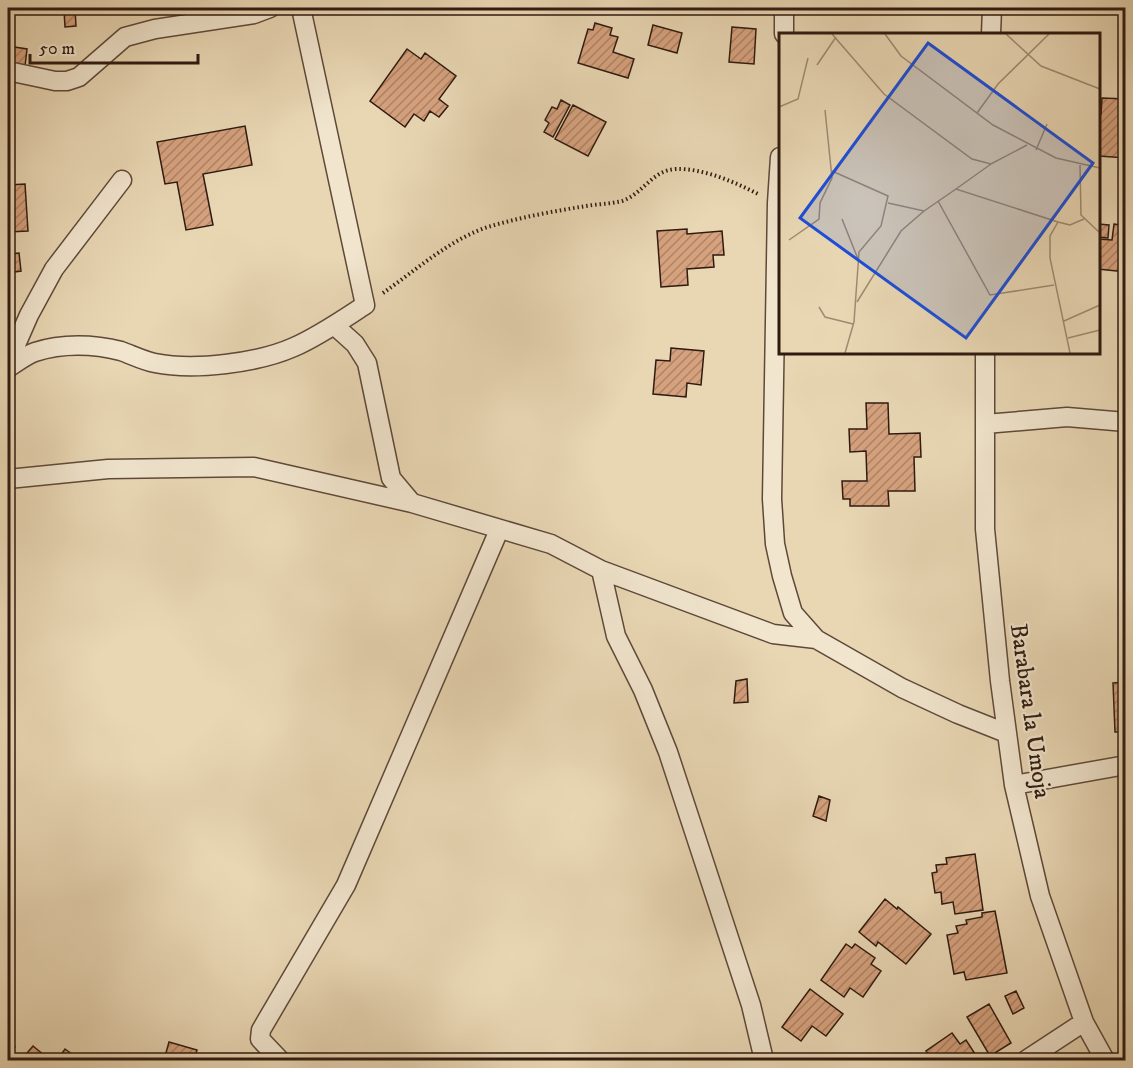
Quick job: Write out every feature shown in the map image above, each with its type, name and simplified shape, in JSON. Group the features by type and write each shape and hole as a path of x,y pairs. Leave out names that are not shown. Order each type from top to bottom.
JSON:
{"street":[{"path":"8,71 55,81 67,81 79,77 125,38 155,29 254,14 270,8"},
{"path":"8,368 35,352 59,347 93,345 156,363 213,367 293,348 335,326 365,305 301,8"},
{"path":"783,33 784,8"},
{"path":"991,33 992,8"},
{"path":"779,172 772,499 775,544 793,613 816,639 902,688 1006,733"},
{"path":"8,363 29,315 54,270 122,180"},
{"path":"335,326 355,344 367,363 391,478 412,503"},
{"name":"Barabara la Umoja","path":"985,354 985,529 1006,733 1014,785 1040,896 1084,1022 1105,1060"},
{"path":"986,424 1067,417 1125,422"},
{"path":"8,479 108,469 254,467 412,503 551,544 601,570 773,634 816,639"},
{"path":"280,1060 260,1040 261,1030 346,885 500,530"},
{"path":"601,570 616,636 644,690 668,752 751,1005 764,1060"},
{"path":"1014,785 1125,765"},
{"path":"1026,1060 1084,1022"}],"path":[{"path":"365,305 465,236 491,226 619,202 633,195 652,178 664,171 688,169 735,182 777,203"}],"building":[{"path":"75,9 76,26 65,27 64,10"},
{"path":"595,23 612,28 610,35 618,37 613,52 634,59 628,78 578,63 588,29 593,30"},
{"path":"653,25 682,33 677,53 648,45"},
{"path":"732,27 756,29 754,64 729,62"},
{"path":"8,46 27,49 25,66 8,63"},
{"path":"407,49 421,59 425,53 456,76 439,99 448,106 439,117 430,111 424,121 414,114 405,127 370,101"},
{"path":"1102,98 1126,99 1126,158 1100,156"},
{"path":"561,100 570,105 553,137 544,132 549,123 545,120 552,107 557,109"},
{"path":"573,105 606,122 588,156 555,139"},
{"path":"245,126 252,165 203,174 213,225 186,230 177,182 165,184 157,142"},
{"path":"25,184 28,231 8,232 8,185"},
{"path":"1100,224 1109,225 1108,238 1100,237"},
{"path":"1114,224 1126,226 1126,272 1100,269 1100,239 1112,240"},
{"path":"687,229 687,234 722,231 724,255 713,255 714,267 687,269 688,285 661,287 657,231"},
{"path":"19,253 21,271 8,273 8,254"},
{"path":"671,348 704,351 701,385 687,383 686,397 653,394 656,360 670,361"},
{"path":"866,403 888,403 889,434 920,433 921,457 914,457 915,491 888,491 889,506 850,506 850,499 843,499 842,481 867,481 866,451 850,452 849,429 867,429"},
{"path":"747,679 748,702 734,703 736,681"},
{"path":"1126,682 1126,732 1115,732 1113,683"},
{"path":"819,796 830,800 826,821 813,816"},
{"path":"975,854 983,910 955,914 953,902 942,904 941,892 935,893 932,873 937,872 936,865 947,864 946,858"},
{"path":"885,899 931,934 906,964 878,942 876,946 859,932"},
{"path":"995,911 1007,973 966,980 964,972 954,974 947,935 958,933 956,926 967,924 966,920 982,917 982,913"},
{"path":"846,944 852,948 855,944 875,958 871,964 881,971 863,997 850,988 844,997 821,980"},
{"path":"810,989 843,1014 826,1036 812,1026 801,1041 782,1027"},
{"path":"1016,991 1024,1008 1013,1014 1005,996"},
{"path":"989,1004 1011,1043 990,1056 967,1017"},
{"path":"952,1033 960,1044 966,1040 979,1060 922,1060 929,1055 926,1051"},
{"path":"8,1041 15,1047 8,1054"},
{"path":"169,1042 197,1050 194,1060 164,1060"},
{"path":"33,1046 50,1060 21,1060"},
{"path":"65,1049 80,1060 57,1060"}]}
